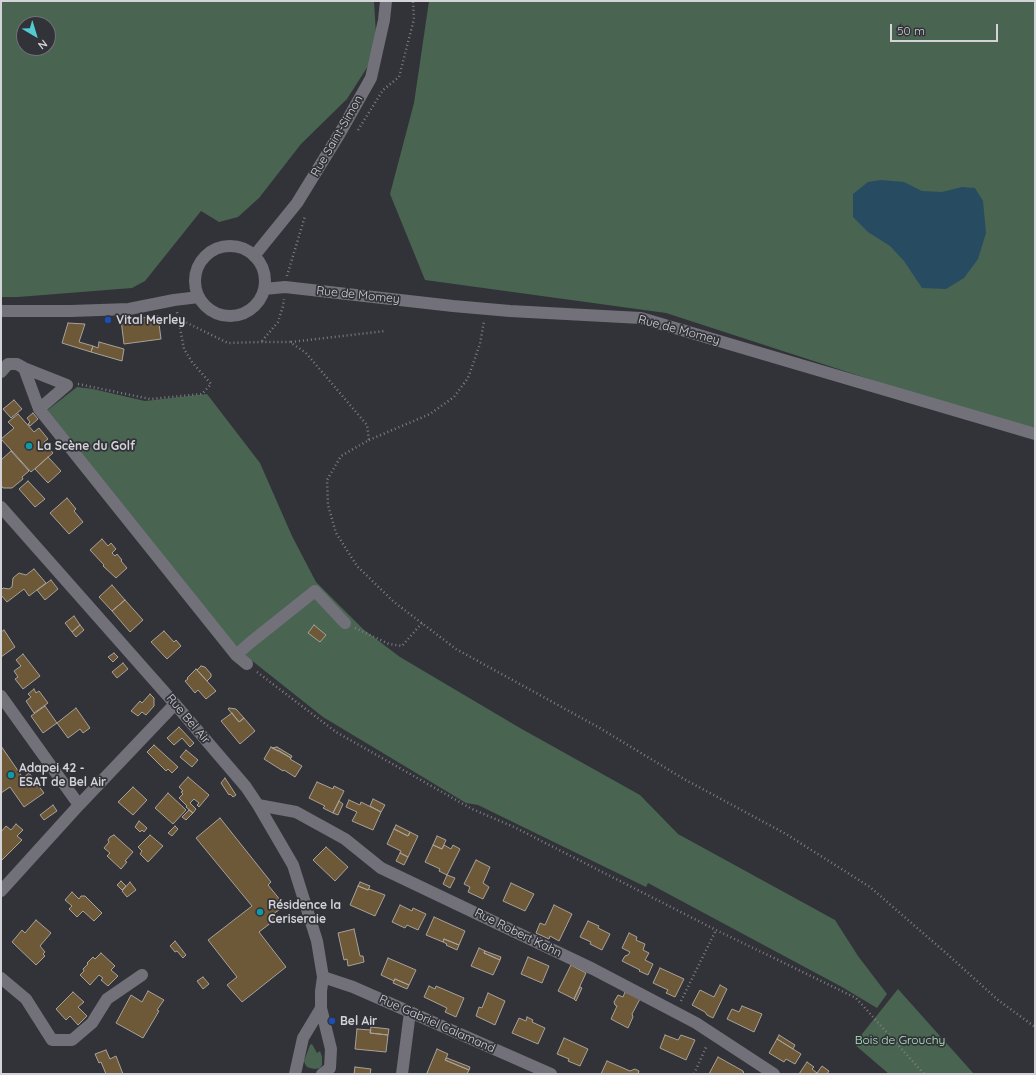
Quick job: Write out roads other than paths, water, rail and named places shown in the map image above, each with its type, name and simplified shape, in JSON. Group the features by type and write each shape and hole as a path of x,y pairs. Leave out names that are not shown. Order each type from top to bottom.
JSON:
{"street":[{"name":"Rue Saint-Simon","path":"254,256 297,203 340,133 370,78 384,20 386,1"},
{"path":"223,247 235,247 244,249 254,256 261,265 265,276 264,289 260,299 253,307 239,315 221,315 209,309 199,297 195,280 199,265 208,254 223,247"},
{"name":"Rue de Momey","path":"264,289 285,287 486,309 641,318 1035,434"},
{"path":"1,311 130,309 174,300 199,297"},
{"path":"1,372 8,364 17,364 67,385 39,410"},
{"path":"24,368 39,410 236,656 247,664"},
{"name":"Rue Bel Air","path":"1,507 176,704 246,787 293,865 317,941 323,976 321,1008 330,1049 330,1068 322,1074"},
{"path":"236,656 251,642 316,591 345,623"},
{"path":"1,696 79,805"},
{"path":"1,891 79,805 176,704"},
{"name":"Rue Robert Kahn","path":"258,805 296,812 345,839 381,868 594,969 696,1023 774,1074"},
{"path":"1,978 26,999 52,1040 72,1040 92,1023 107,999 142,975"},
{"name":"Rue Gabriel Calamand","path":"323,976 353,986 551,1074"},
{"path":"295,1074 303,1038 321,1008"},
{"path":"402,1074 410,1012"}],"water":[{"path":"881,180 904,182 922,191 942,192 962,187 975,188 983,201 986,233 978,259 964,278 946,289 922,288 904,261 890,246 868,232 853,217 853,194 868,182"}],"place":[{"name":"Vital Merley","path":"108,320"},
{"name":"La Scène du Golf","path":"29,446"},
{"name":"Adapei 42 - ESAT de Bel Air","path":"11,775"},
{"name":"Résidence la Ceriseraie","path":"260,912"},
{"name":"Bel Air","path":"332,1021"}],"park label":[{"name":"Bois de Grouchy","path":"900,1040"}]}
